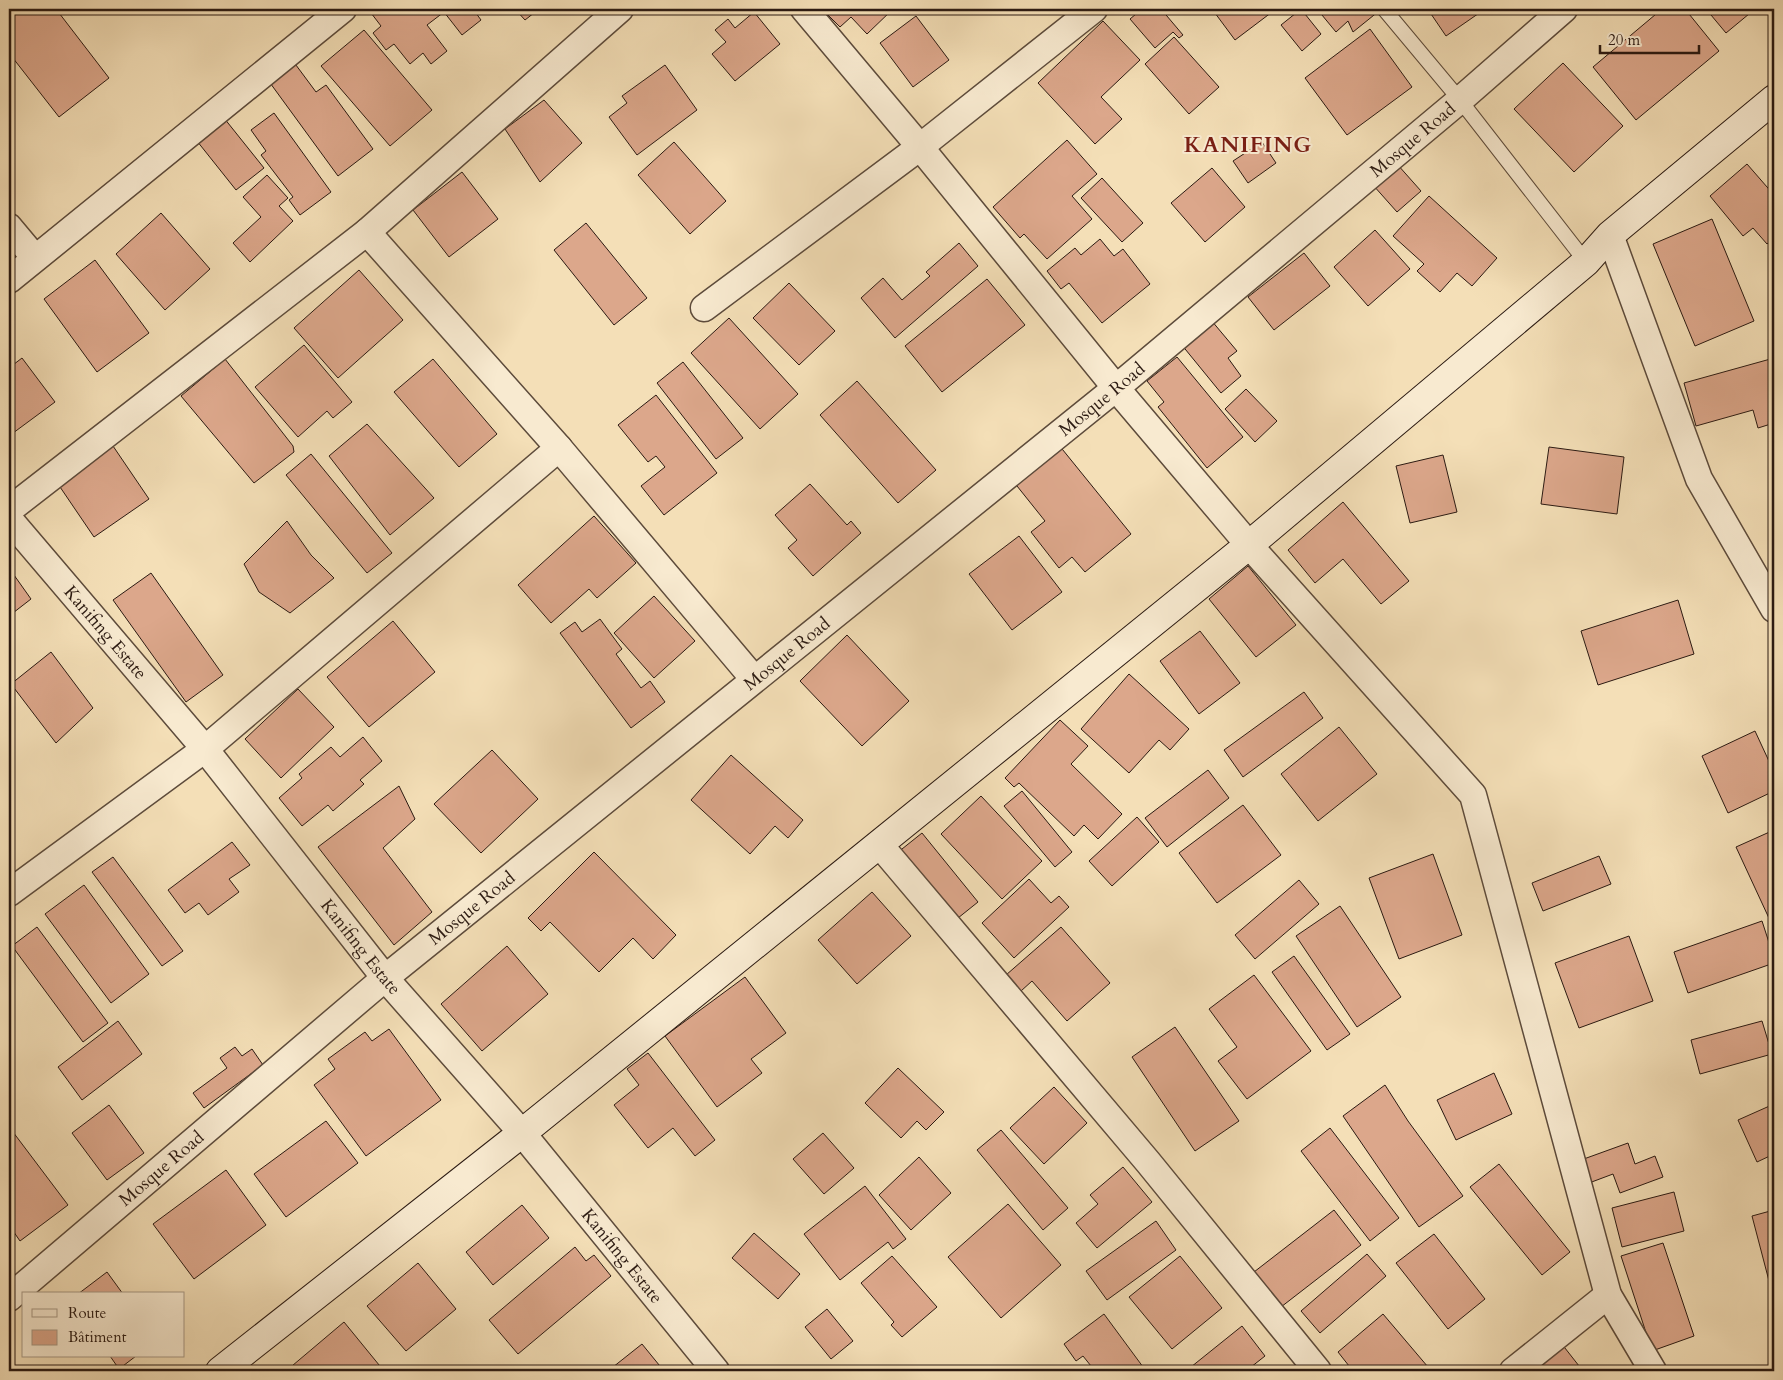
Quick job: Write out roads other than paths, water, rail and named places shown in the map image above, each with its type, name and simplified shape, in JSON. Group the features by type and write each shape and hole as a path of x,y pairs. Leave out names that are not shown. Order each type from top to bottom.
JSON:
{"street":[{"path":"9,280 343,9"},
{"path":"9,510 366,232 620,9"},
{"path":"804,9 920,147 1116,388 1249,545 1472,795 1608,1295 1653,1371"},
{"path":"704,308 920,147 1094,9"},
{"name":"Mosque Road","path":"9,1298 385,978 1116,388 1460,100 1564,9"},
{"path":"220,1371 522,1133 1249,545 1586,262 1610,235 1774,99"},
{"path":"9,227 35,258"},
{"path":"366,232 559,448 754,679"},
{"path":"1610,235 1699,479 1774,609"},
{"path":"9,893 205,749 559,448"},
{"name":"Kanifing Estate","path":"9,519 205,749 385,978 522,1133 716,1371"},
{"path":"879,844 1148,1162 1318,1371"},
{"path":"1513,1371 1608,1295"}],"lane":[{"path":"1384,9 1460,100 1586,262"}],"district":[{"name":"KANIFING","path":"1248,145"}]}
